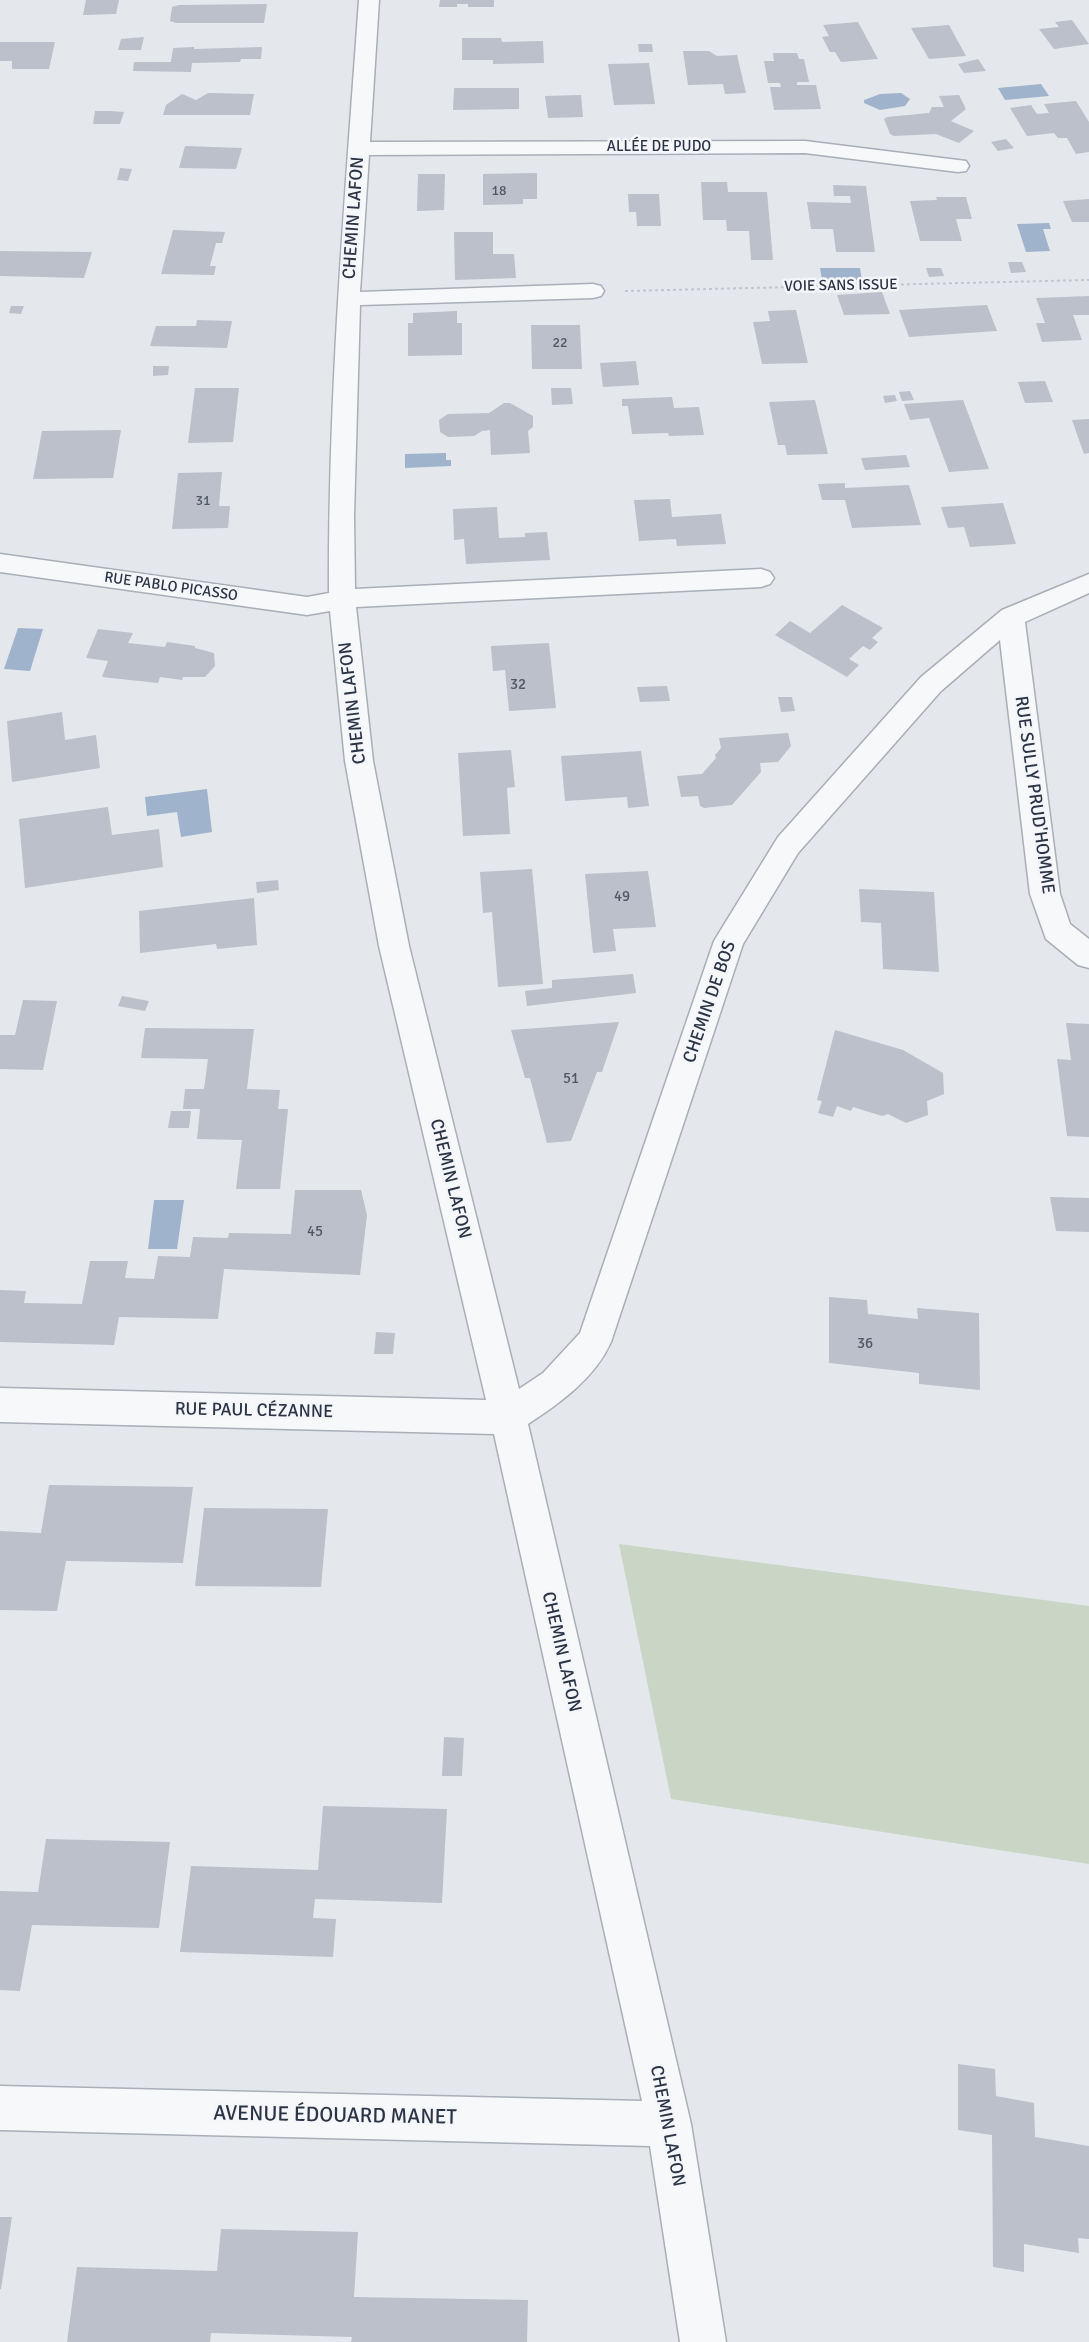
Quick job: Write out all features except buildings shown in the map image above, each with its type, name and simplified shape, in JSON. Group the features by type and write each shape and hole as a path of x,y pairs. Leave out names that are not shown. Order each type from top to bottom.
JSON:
{"street":[{"name":"CHEMIN LAFON","path":"369,0 348,299 341,516 342,599 359,761 394,946 508,1416 669,2124 703,2342"},
{"name":"ALLÉE DE PUDO","path":"358,149 390,147 805,147 958,166"},
{"path":"348,299 593,291"},
{"name":"RUE PABLO PICASSO","path":"0,563 307,606 342,599 761,578"},
{"name":"CHEMIN DE BOS","path":"508,1416 556,1385 594,1342 729,941 789,845 931,684 1011,617 1089,583"},
{"name":"RUE SULLY PRUD'HOMME","path":"1011,617 1045,894 1057,931 1089,956"},
{"name":"RUE PAUL CÉZANNE","path":"0,1405 508,1416"},
{"name":"AVENUE ÉDOUARD MANET","path":"0,2108 669,2124"}],"path":[{"name":"VOIE SANS ISSUE","path":"593,291 1089,279"}],"green space":[{"path":"619,1544 1089,1606 1089,1864 671,1799"}],"water":[{"path":"1041,84 1049,96 1005,100 998,88"},
{"path":"901,93 910,99 905,106 880,110 864,103 864,100 880,94"},
{"path":"1049,223 1051,229 1043,229 1050,251 1026,252 1017,224"},
{"path":"820,268 860,268 862,280 822,280"},
{"path":"446,453 446,460 451,460 451,466 405,468 405,454"},
{"path":"18,628 43,629 30,671 4,669"},
{"path":"207,789 212,832 181,837 177,812 147,816 145,797"},
{"path":"154,1200 184,1200 177,1249 148,1249"}]}
